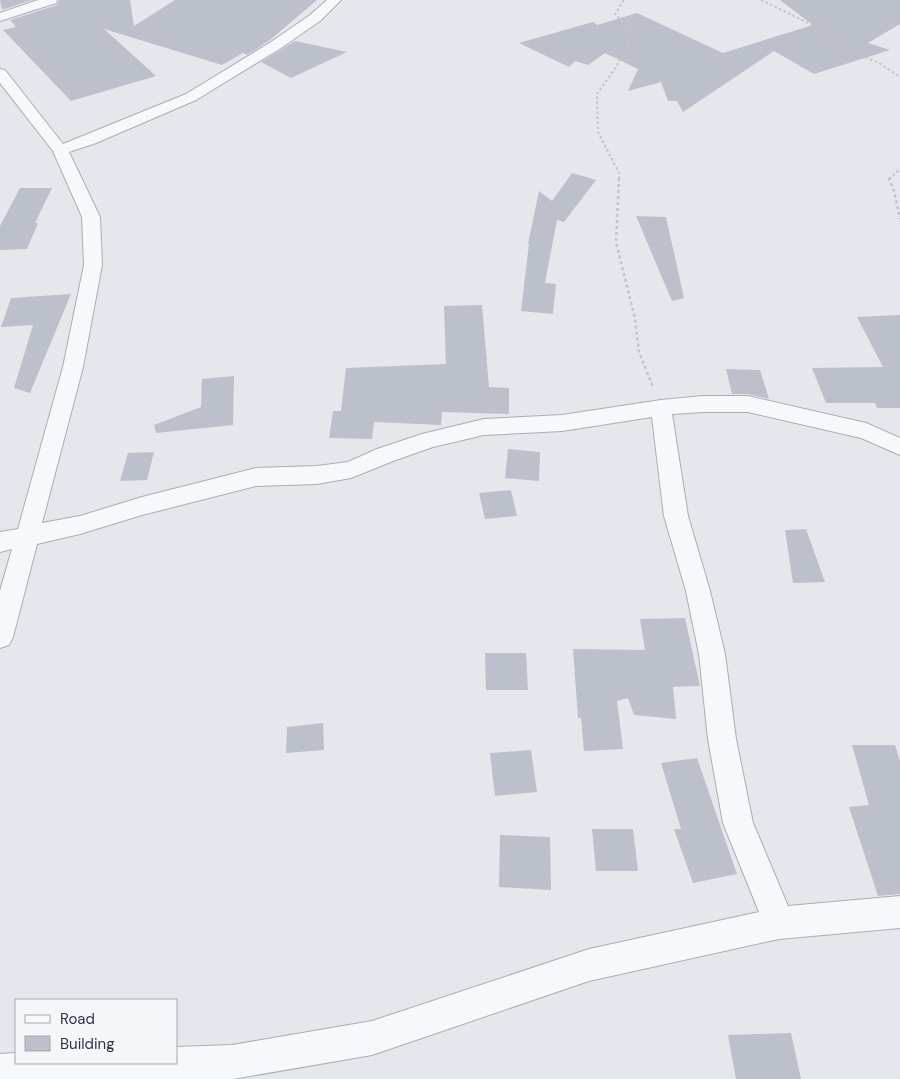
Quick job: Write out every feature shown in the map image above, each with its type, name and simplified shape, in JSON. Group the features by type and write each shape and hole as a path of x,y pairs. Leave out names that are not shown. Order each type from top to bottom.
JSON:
{"street":[{"path":"0,17 52,0"},
{"path":"60,150 114,130 191,97 276,45 315,18 335,0"},
{"path":"0,73 60,150 91,217 93,265 73,367 0,638"},
{"path":"0,542 27,537 256,477 317,475 351,470 385,455 430,440 484,427 562,423 661,408 703,404 748,404 866,431 900,447"},
{"path":"661,408 676,516 698,591 712,654 722,739 738,823 779,923"},
{"path":"0,1071 232,1062 372,1038 589,965 779,923 900,912"}],"path":[{"path":"624,0 615,14 630,26 631,30 624,52 598,94 598,132 618,173 616,242 635,319 639,352 661,408"},
{"path":"762,0 819,28 841,47 879,63 900,78"},
{"path":"900,169 889,179 894,191 900,219"}],"building":[{"path":"0,0 32,0 2,10"},
{"path":"59,0 130,0 134,26 175,0 317,0 270,40 247,55 243,53 222,65 104,29 156,76 71,101 3,30 16,27 10,20 57,5"},
{"path":"780,0 900,0 900,24 868,43 890,50 814,74 774,51 683,112 677,101 668,101 661,82 628,91 638,69 605,53 588,65 575,61 569,67 519,43 593,22 597,25 637,13 723,53 813,25"},
{"path":"295,41 347,52 291,78 261,62"},
{"path":"572,173 596,180 564,222 557,220 545,283 556,284 553,314 521,311 528,244 539,191 552,201"},
{"path":"20,188 52,188 35,223 38,223 27,249 0,250 0,226"},
{"path":"636,216 666,217 684,298 672,301"},
{"path":"71,294 30,393 14,388 33,325 1,327 11,298"},
{"path":"482,305 489,387 509,388 509,414 442,412 441,425 374,422 372,439 329,438 333,411 341,411 346,368 446,364 444,306"},
{"path":"900,315 900,408 877,408 875,403 826,403 812,368 883,367 857,317"},
{"path":"726,369 760,370 769,399 748,394 732,394"},
{"path":"234,376 233,425 156,433 154,425 201,407 202,379"},
{"path":"508,449 540,452 539,481 505,478"},
{"path":"154,452 147,480 120,481 128,453"},
{"path":"511,490 517,516 485,519 479,493"},
{"path":"806,529 825,582 793,583 785,530"},
{"path":"685,618 700,686 673,687 676,719 634,715 628,698 617,701 623,749 584,751 581,718 578,718 573,649 645,650 640,619"},
{"path":"485,653 526,653 528,690 486,690"},
{"path":"323,723 324,750 286,753 287,727"},
{"path":"852,745 895,745 900,761 900,894 878,896 849,807 869,805"},
{"path":"531,750 537,792 495,796 490,753"},
{"path":"697,758 737,874 693,883 674,829 681,829 661,763"},
{"path":"592,829 633,829 638,871 596,871"},
{"path":"500,835 550,837 551,890 499,887"},
{"path":"791,1033 801,1079 736,1079 728,1035"}]}
